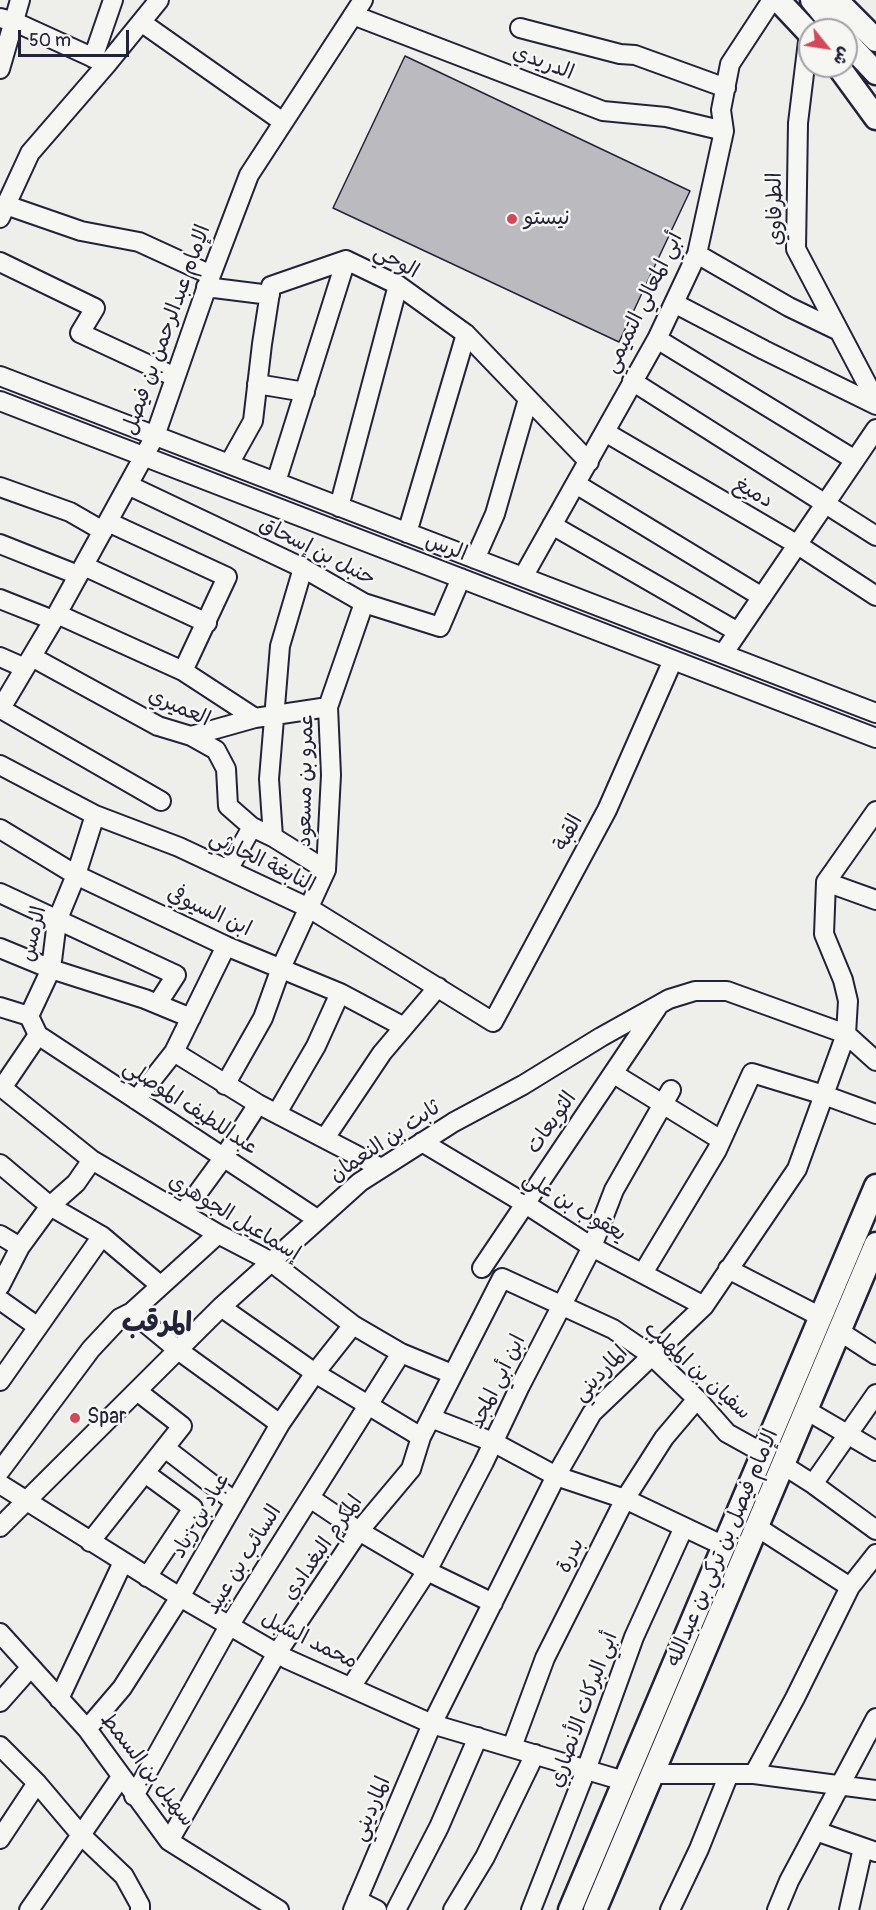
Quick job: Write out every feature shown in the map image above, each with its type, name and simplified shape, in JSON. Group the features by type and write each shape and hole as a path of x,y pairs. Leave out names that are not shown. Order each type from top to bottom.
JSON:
{"main road":[{"path":"778,0 798,21"},
{"path":"812,0 827,18"},
{"path":"836,0 876,40"},
{"path":"858,54 876,73"},
{"path":"847,78 876,118"},
{"path":"858,78 876,95"},
{"name":"الإمام فيصل بن تركي بن عبدالله","path":"570,1910 876,1186"},
{"name":"الإمام فيصل بن تركي بن عبدالله","path":"595,1910 876,1244"}],"street":[{"path":"0,69 7,20 21,0"},
{"path":"100,61 113,0"},
{"path":"159,0 141,22 100,61 30,153 3,211 81,231 139,242 208,281 270,295 253,421 229,464"},
{"name":"أبي المعالي التميمي","path":"522,577 657,339 697,254 724,131 722,110 730,64 772,0"},
{"name":"الإمام عبدالرحمن بن فيصل","path":"0,709 55,617 155,436 208,281 249,175 358,8"},
{"name":"الدريدي","path":"358,8 603,111 666,117 724,131"},
{"path":"7,20 100,61"},
{"path":"141,22 284,122"},
{"path":"520,28 620,54 635,55 726,88"},
{"name":"الطرفاوي","path":"804,78 798,123 796,249 876,403"},
{"path":"697,254 789,307 839,331"},
{"path":"276,482 346,260"},
{"name":"الوحي","path":"270,295 271,286 346,260 398,285 466,334 589,462"},
{"path":"0,262 95,308 80,333 175,377"},
{"path":"339,507 398,285"},
{"path":"674,303 764,350 876,403"},
{"path":"407,533 466,334"},
{"path":"657,339 855,460"},
{"name":"الرس","path":"0,376 876,713"},
{"path":"632,381 876,536"},
{"path":"257,384 304,392"},
{"path":"475,559 495,514 528,399"},
{"name":"الرس","path":"0,401 876,738"},
{"path":"723,654 876,429"},
{"name":"دميغ","path":"605,432 798,545 876,596"},
{"path":"576,484 762,597"},
{"name":"حنبل بن إسحاق","path":"129,485 303,568 364,603 441,627 461,578"},
{"path":"0,487 70,512 227,577 183,672"},
{"path":"552,525 738,632"},
{"path":"0,544 81,570 207,623"},
{"path":"273,837 264,717 280,646 303,568"},
{"path":"0,599 55,617 183,672 264,717"},
{"name":"عمرو بن مسعود","path":"225,1085 263,1018 281,968 326,870 331,775 328,707 364,603"},
{"name":"العميري","path":"0,657 28,663 158,726 191,736 216,750 226,769 228,806 252,827 273,837 326,870"},
{"name":"القبة","path":"493,1022 607,810 673,660"},
{"path":"191,736 264,717 328,707"},
{"path":"0,709 161,801"},
{"name":"النابغة الحارثي","path":"0,765 95,814 179,847 309,908 493,1022"},
{"path":"876,811 826,882 876,900"},
{"name":"الرمس","path":"30,1016 51,969 57,921 76,875 95,814"},
{"path":"228,870 252,827"},
{"name":"ابن السيوفي","path":"0,829 76,875 226,946 340,993 404,1027"},
{"name":"المارديني","path":"355,1905 432,1724 556,1476 592,1413 704,1306 797,1169 846,1034 848,1001 843,980 824,934 826,882"},
{"path":"0,892 57,921 176,975 158,1004"},
{"path":"136,1100 174,1052 226,946"},
{"path":"0,948 51,969 158,1004 191,1018"},
{"path":"325,1138 382,1053 438,987"},
{"name":"ثابت بن النعمان","path":"0,1527 221,1307 360,1182 454,1122 523,1085 600,1037 669,999 695,991 727,991 846,1034 876,1061"},
{"path":"277,1113 316,1046 340,993"},
{"name":"الثويعات","path":"482,1268 660,1004"},
{"path":"0,1006 30,1016 38,1035 1,1087"},
{"name":"عبداللطيف الموصلي","path":"38,1035 317,1219"},
{"path":"174,1052 258,1104 381,1168"},
{"path":"643,1273 721,1140 752,1073 876,1114"},
{"path":"614,1074 667,1097 721,1140"},
{"name":"إسماعيل الجوهري","path":"1,1087 92,1160 218,1234 270,1261 353,1325 401,1353 452,1374"},
{"name":"ابن أبي المجد","path":"351,1688 427,1570 592,1246 614,1190 667,1097"},
{"path":"183,1214 258,1104"},
{"name":"يعقوب بن علي","path":"422,1142 592,1246 704,1306"},
{"path":"0,1286 20,1247 50,1206 76,1183 92,1160"},
{"path":"0,1164 50,1206 102,1236 161,1286"},
{"path":"0,1471 91,1349 120,1318 132,1312 218,1234"},
{"path":"0,1235 20,1247"},
{"path":"0,1381 102,1236"},
{"path":"729,1269 821,1317"},
{"name":"سفيان بن المهلب","path":"502,1278 614,1329 651,1355 697,1399 727,1433 763,1453"},
{"name":"المكرم البغدادي","path":"169,1841 277,1653 359,1531 411,1469 421,1437 502,1278"},
{"path":"0,1300 38,1327"},
{"path":"221,1307 315,1373 421,1437"},
{"path":"132,1312 178,1350 280,1424"},
{"name":"عباد بن زياد","path":"87,1729 122,1688 180,1597 280,1424 315,1373 353,1325"},
{"path":"839,1331 876,1354"},
{"name":"السائب بن عبيد","path":"134,1796 229,1626 401,1353"},
{"path":"90,1542 182,1426 136,1391"},
{"path":"813,1484 876,1394"},
{"name":"بدرة","path":"512,1748 545,1658 625,1499 663,1438 697,1399"},
{"path":"806,1410 876,1451"},
{"path":"431,1418 493,1442 556,1476 625,1499 724,1546"},
{"path":"165,1448 235,1502"},
{"path":"783,1465 876,1530"},
{"path":"145,1473 193,1508 147,1577"},
{"name":"محمد الشبل","path":"0,1484 147,1577 277,1653 432,1724 624,1781"},
{"path":"310,1498 359,1531 427,1570 493,1602"},
{"name":"أبي البركات الأنصاري","path":"531,1910 586,1770 634,1637 684,1527"},
{"path":"756,1527 850,1587"},
{"path":"754,1774 850,1587 876,1554"},
{"path":"59,1698 123,1562"},
{"name":"سهيل بن السمط","path":"0,1633 87,1729 169,1841 279,1910"},
{"path":"0,1702 31,1667"},
{"path":"777,1910 789,1881 876,1718"},
{"path":"396,1910 439,1827 478,1737"},
{"path":"0,1746 37,1783 81,1834 124,1876 140,1905 140,1910"},
{"path":"453,1910 485,1857 535,1754"},
{"path":"652,1774 754,1774 876,1790"},
{"path":"670,1910 699,1849 729,1774"},
{"path":"29,1910 121,1777"},
{"path":"0,1839 37,1783"},
{"path":"816,1831 869,1850 849,1910"},
{"path":"355,1905 377,1910"}],"building":[{"path":"405,56 690,191 619,342 333,208"}],"place":[{"name":"نيستو","path":"512,219"},
{"name":"Spar","path":"75,1418"}],"district":[{"name":"المرقب","path":"157,1324"}]}
